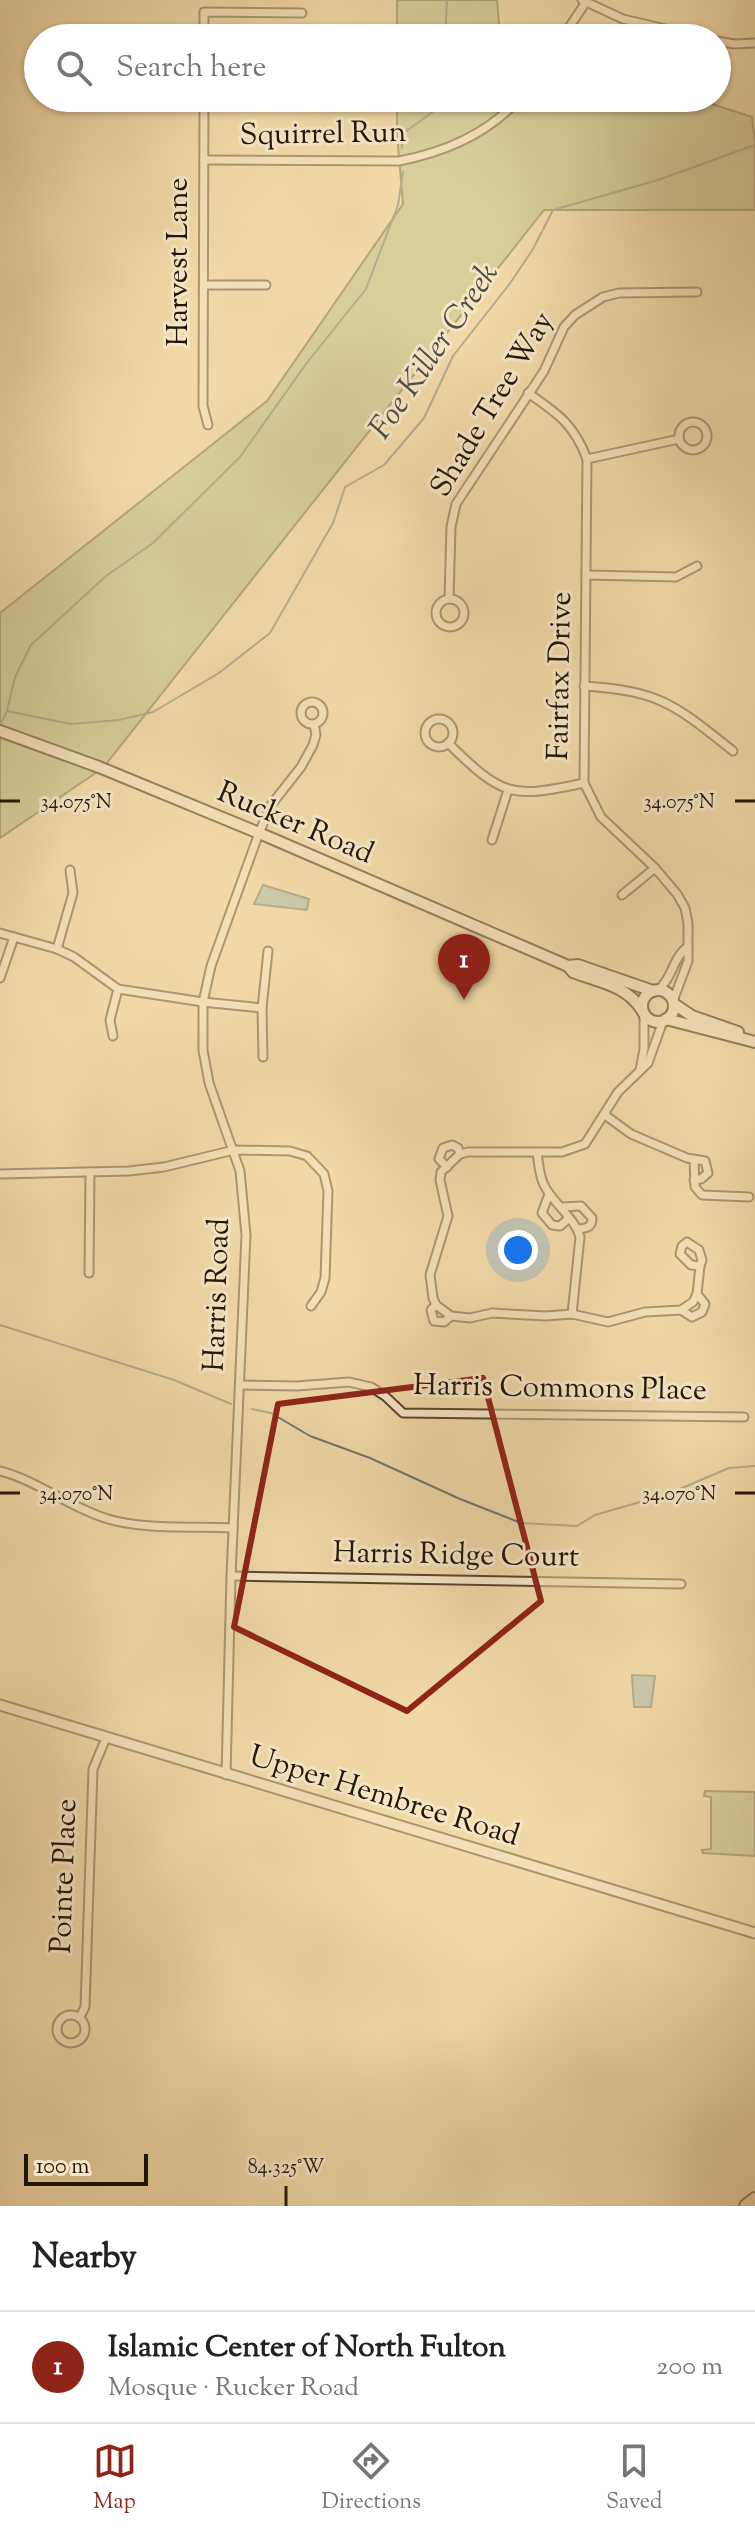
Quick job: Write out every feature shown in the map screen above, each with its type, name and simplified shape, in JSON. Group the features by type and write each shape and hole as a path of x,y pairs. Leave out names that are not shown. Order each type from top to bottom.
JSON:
{"highway":[{"path":"746,2206 755,2199"}],"main road":[{"name":"Rucker Road","path":"4,732 99,767 259,833 568,966 573,972 622,989 634,998 643,1012"},
{"name":"Rucker Road","path":"568,966 578,965 655,990"},
{"path":"655,990 666,992 673,1002 692,1016 737,1031 754,1042 664,1020 654,1021 643,1012 644,997 655,990"},
{"path":"664,1020 672,1014 673,1002"}],"street":[{"path":"570,24 584,1 623,19 644,24"},
{"path":"204,24 204,12 302,13"},
{"path":"731,43 755,43"},
{"name":"Harvest Lane","path":"204,112 203,406 208,425"},
{"name":"Squirrel Run","path":"204,160 413,159 436,153 469,138 504,112"},
{"path":"204,285 266,285"},
{"name":"Shade Tree Way","path":"449,599 451,527 456,504 544,371 564,327 588,305 603,297 619,293 697,292"},
{"name":"Fairfax Drive","path":"528,393 569,424 580,440 587,459 584,783 601,817 655,868 685,908 688,961 673,1002"},
{"path":"692,422 701,424 707,432 704,445 697,450 684,447 679,439 681,429 692,422"},
{"path":"587,459 679,439"},
{"path":"587,575 676,577 697,566"},
{"path":"584,686 627,689 660,699 684,712 733,751"},
{"name":"Harris Road","path":"226,1775 246,1235 244,1193 234,1150 218,1114 209,1083 203,1050 203,1002 211,966 259,833 271,805 301,767 313,745 316,735 314,724"},
{"path":"448,743 482,777 508,790 537,793 584,783"},
{"path":"492,840 508,790"},
{"path":"622,895 655,868"},
{"path":"57,949 73,893 70,870"},
{"path":"0,933 57,949 84,963 118,989 262,1008"},
{"path":"0,978 14,937"},
{"path":"655,990 668,980 678,954 687,947"},
{"path":"263,1057 262,1008 268,951"},
{"path":"113,1036 110,1020 118,989"},
{"path":"639,1072 644,1049 643,1012"},
{"path":"664,1020 653,1044 651,1057 618,1092 585,1144 562,1152 460,1154 441,1172 448,1216 430,1275 431,1292 436,1305 451,1316 572,1314 608,1322 645,1312 681,1310 693,1302 697,1294 700,1266"},
{"path":"605,1115 631,1134 694,1160 702,1159 708,1166 706,1176 694,1180"},
{"path":"447,1167 439,1159 443,1148 455,1146 460,1154"},
{"path":"0,1174 164,1167 234,1150 300,1153 314,1161 324,1174 328,1191 325,1278 321,1292 311,1306"},
{"path":"537,1153 540,1176 549,1194 563,1207 568,1219 578,1229 581,1246 576,1264 572,1314"},
{"path":"694,1160 695,1187 702,1195 749,1197"},
{"path":"89,1273 90,1172"},
{"path":"549,1194 542,1208 547,1221 560,1226 568,1219"},
{"path":"563,1207 581,1206 589,1212 591,1225 578,1229"},
{"path":"681,1310 692,1317 702,1312 705,1304 697,1294"},
{"path":"436,1305 431,1310 434,1321 444,1322 451,1316"},
{"name":"Harris Commons Place","path":"240,1385 297,1386 349,1382 371,1387 403,1413 744,1417"},
{"path":"0,1471 33,1482 86,1511 110,1520 134,1524 233,1528"},
{"name":"Harris Ridge Court","path":"231,1576 681,1584"},
{"name":"Upper Hembree Road","path":"0,1705 755,1933"},
{"name":"Pointe Place","path":"80,2017 85,2007 93,1769 106,1738"},
{"name":"Pointe Place","path":"67,2015 80,2017 85,2027 82,2038 71,2043 64,2041 57,2031 60,2020 67,2015"}],"highlighted area":[{"path":"483,1378 541,1601 407,1711 234,1627 278,1404"}],"green space":[{"path":"397,0 497,0 499,24 397,24"},
{"path":"731,110 752,117 755,210 544,210 103,768 0,838 0,613 267,401 403,204 397,112"},
{"path":"705,1791 755,1792 755,1856 703,1853 702,1850 711,1849 711,1797 704,1796"}],"water":[{"path":"263,885 309,899 307,910 254,904"},
{"path":"632,1675 655,1676 651,1707 634,1707"}],"waterway":[{"path":"446,24 447,0"},
{"path":"402,148 401,135 433,112"},
{"name":"Foe Killer Creek","path":"0,725 7,711 71,724 119,720 153,712 219,673 270,633 333,523 345,487 384,465 424,418 453,356 511,282 553,210 658,180 755,145"},
{"path":"7,711 15,677 31,645 106,576 153,543 240,457 306,364 366,289 398,205 403,172"},
{"path":"0,1325 174,1380 231,1404"},
{"path":"252,1409 271,1413 310,1436 370,1458 521,1523 577,1526 595,1515 668,1494 729,1468 755,1466"}],"place":[{"name":"Islamic Center of North Fulton","path":"464,1000"}]}
